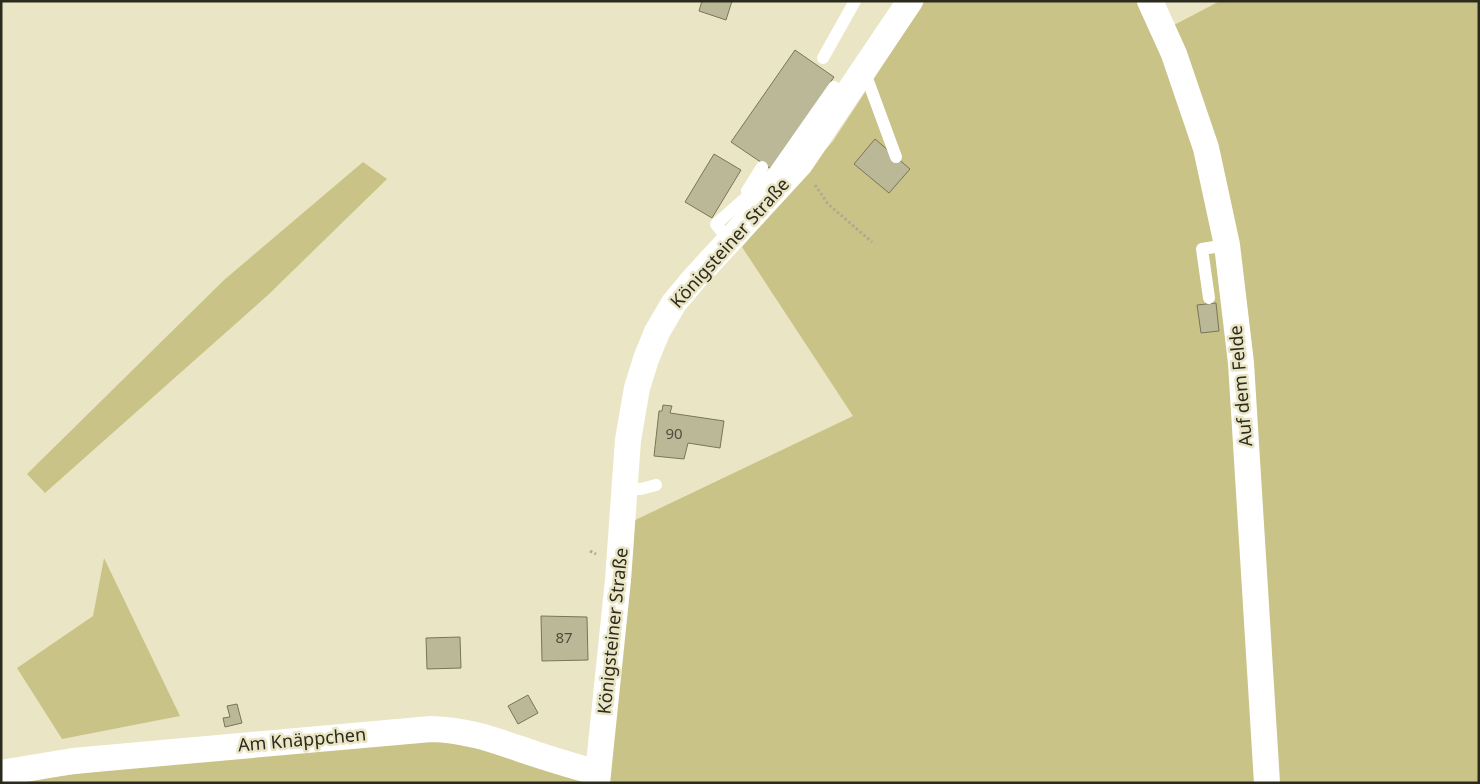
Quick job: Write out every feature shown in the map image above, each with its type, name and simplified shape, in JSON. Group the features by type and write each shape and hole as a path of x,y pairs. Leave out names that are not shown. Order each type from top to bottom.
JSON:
{"street":[{"name":"Königsteiner Straße","path":"598,778 618,580 628,440 637,388 654,341 674,303 800,164 910,1"},
{"name":"Auf dem Felde","path":"1150,1 1174,54 1206,148 1227,245 1241,363 1267,783"},
{"name":"Am Knäppchen","path":"1,773 73,761 431,729 475,734 598,778"}],"lane":[{"path":"823,58 855,1"},
{"path":"864,70 896,157"},
{"path":"729,241 716,224 774,173 834,88"},
{"path":"739,203 762,167"},
{"path":"1209,298 1202,249 1227,245"},
{"path":"625,488 640,489 656,485"}],"path":[{"path":"800,164 828,204 872,242"}],"shaded area":[{"path":"925,1 1141,1 1172,61 1223,260 1258,783 607,783 631,522 853,416 742,247 833,141"},
{"path":"1220,1 1479,1 1479,783 1273,783 1253,461 1174,25"},
{"path":"363,162 387,179 268,295 45,493 27,474 224,280"},
{"path":"104,558 180,716 62,739 17,668 93,616"},
{"path":"431,732 580,776 583,783 1,783"}],"building":[{"path":"702,1 732,1 726,20 699,11"},
{"path":"795,50 834,77 771,169 731,142"},
{"path":"875,139 910,169 889,193 854,164"},
{"path":"714,154 741,170 712,218 685,202"},
{"path":"1216,303 1219,331 1201,333 1197,305"},
{"path":"663,405 672,406 670,413 724,421 720,448 688,443 684,459 654,456 659,411 662,411"},
{"path":"541,616 587,617 588,660 542,661"},
{"path":"460,637 461,668 427,669 426,638"},
{"path":"528,695 538,713 518,724 508,706"},
{"path":"237,704 242,723 225,727 223,718 230,717 227,706"}]}
